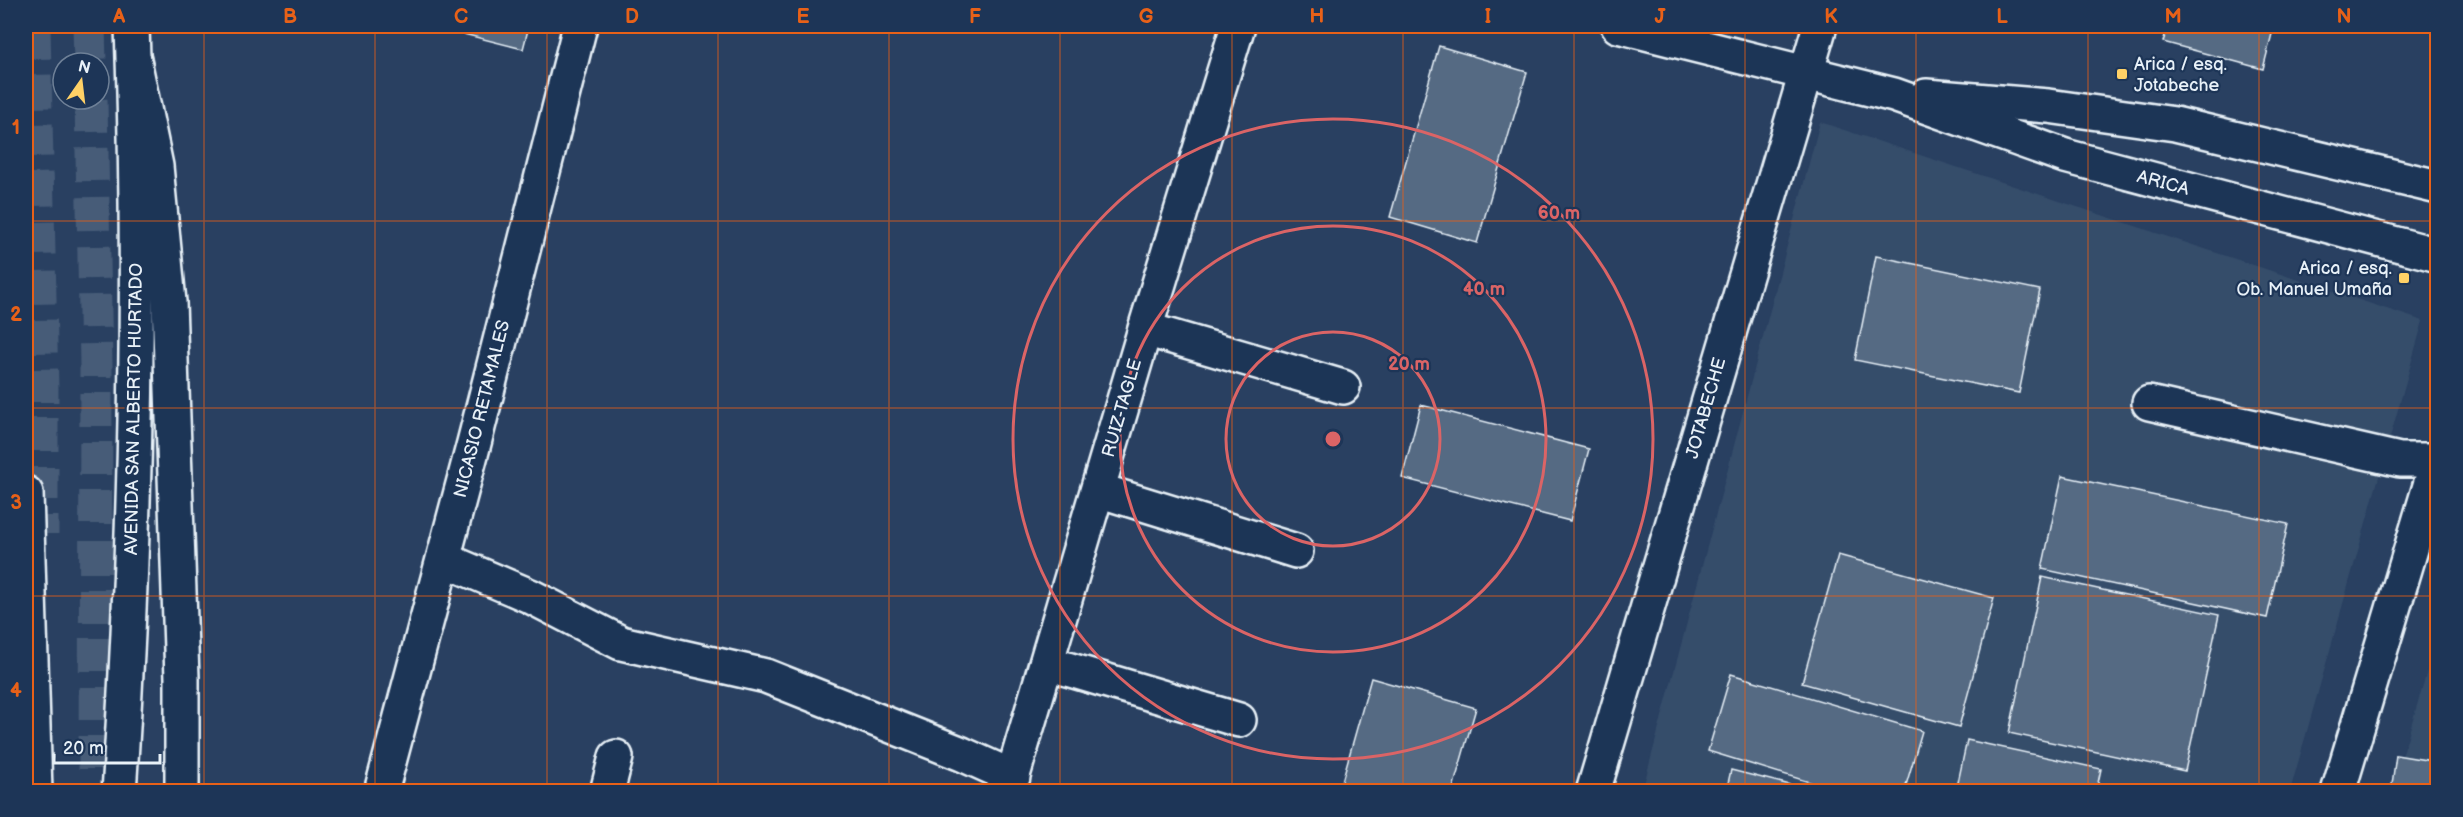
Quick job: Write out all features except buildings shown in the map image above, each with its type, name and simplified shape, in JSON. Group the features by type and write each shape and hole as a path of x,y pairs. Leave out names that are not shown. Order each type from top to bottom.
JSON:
{"main road":[{"name":"AVENIDA SAN ALBERTO HURTADO","path":"119,792 127,669 135,422 136,241 132,26"},
{"name":"NICASIO RETAMALES","path":"381,792 580,26"},
{"name":"RUIZ-TAGLE","path":"1011,784 1145,329 1238,26"},
{"name":"ARICA","path":"1618,26 1894,94 2065,156 2438,255"},
{"name":"JOTABECHE","path":"1593,792 1820,26"},
{"path":"134,60 156,166 168,291 182,678 182,792"},
{"name":"ARICA","path":"1894,94 2048,106 2175,124 2438,187"},
{"path":"1145,329 1343,387"},
{"path":"2149,403 2400,459 2437,460 2338,792"},
{"path":"1098,490 1296,552"},
{"path":"26,494 30,750 35,792"},
{"path":"443,560 530,596 621,644 766,676 962,753 1011,784"},
{"path":"1047,663 1239,720"},
{"path":"607,792 616,757"}],"shaded area":[{"path":"1820,122 2423,321 2290,791 1642,792"},
{"path":"2437,637 2437,791 2392,791"}],"tunnel":[{"path":"34,26 42,389 42,534"},
{"path":"89,26 90,51"},
{"path":"91,111 96,366 95,792"}],"place":[{"name":"Arica / esq. Jotabeche","path":"2122,74"},
{"name":"Arica / esq. Ob. Manuel Umaña","path":"2404,278"}]}
